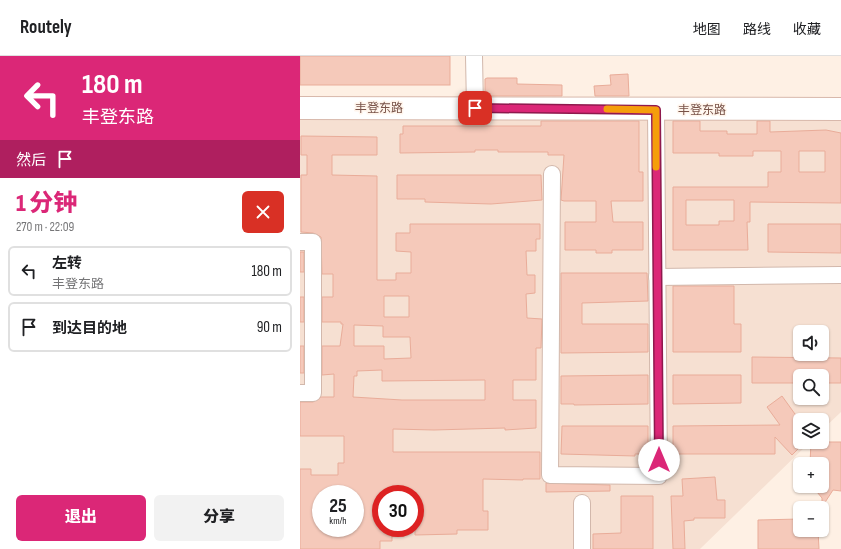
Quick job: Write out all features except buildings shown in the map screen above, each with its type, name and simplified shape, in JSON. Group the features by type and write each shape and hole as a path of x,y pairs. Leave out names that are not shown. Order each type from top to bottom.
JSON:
{"street":[{"path":"474,56 475,108"},
{"name":"丰登东路","path":"300,108 656,110 841,109"},
{"path":"552,174 550,475 659,476 656,110"},
{"path":"300,242 313,242 313,393 300,393"},
{"path":"657,277 841,275"},
{"path":"582,503 582,549"}],"shaded area":[{"path":"300,113 841,114 841,412 829,423 829,413 793,413 793,449 803,449 700,549 300,549"}],"slow traffic":[{"path":"607,109 656,110 656,167"}],"route":[{"path":"475,108 656,110 659,460"}]}
